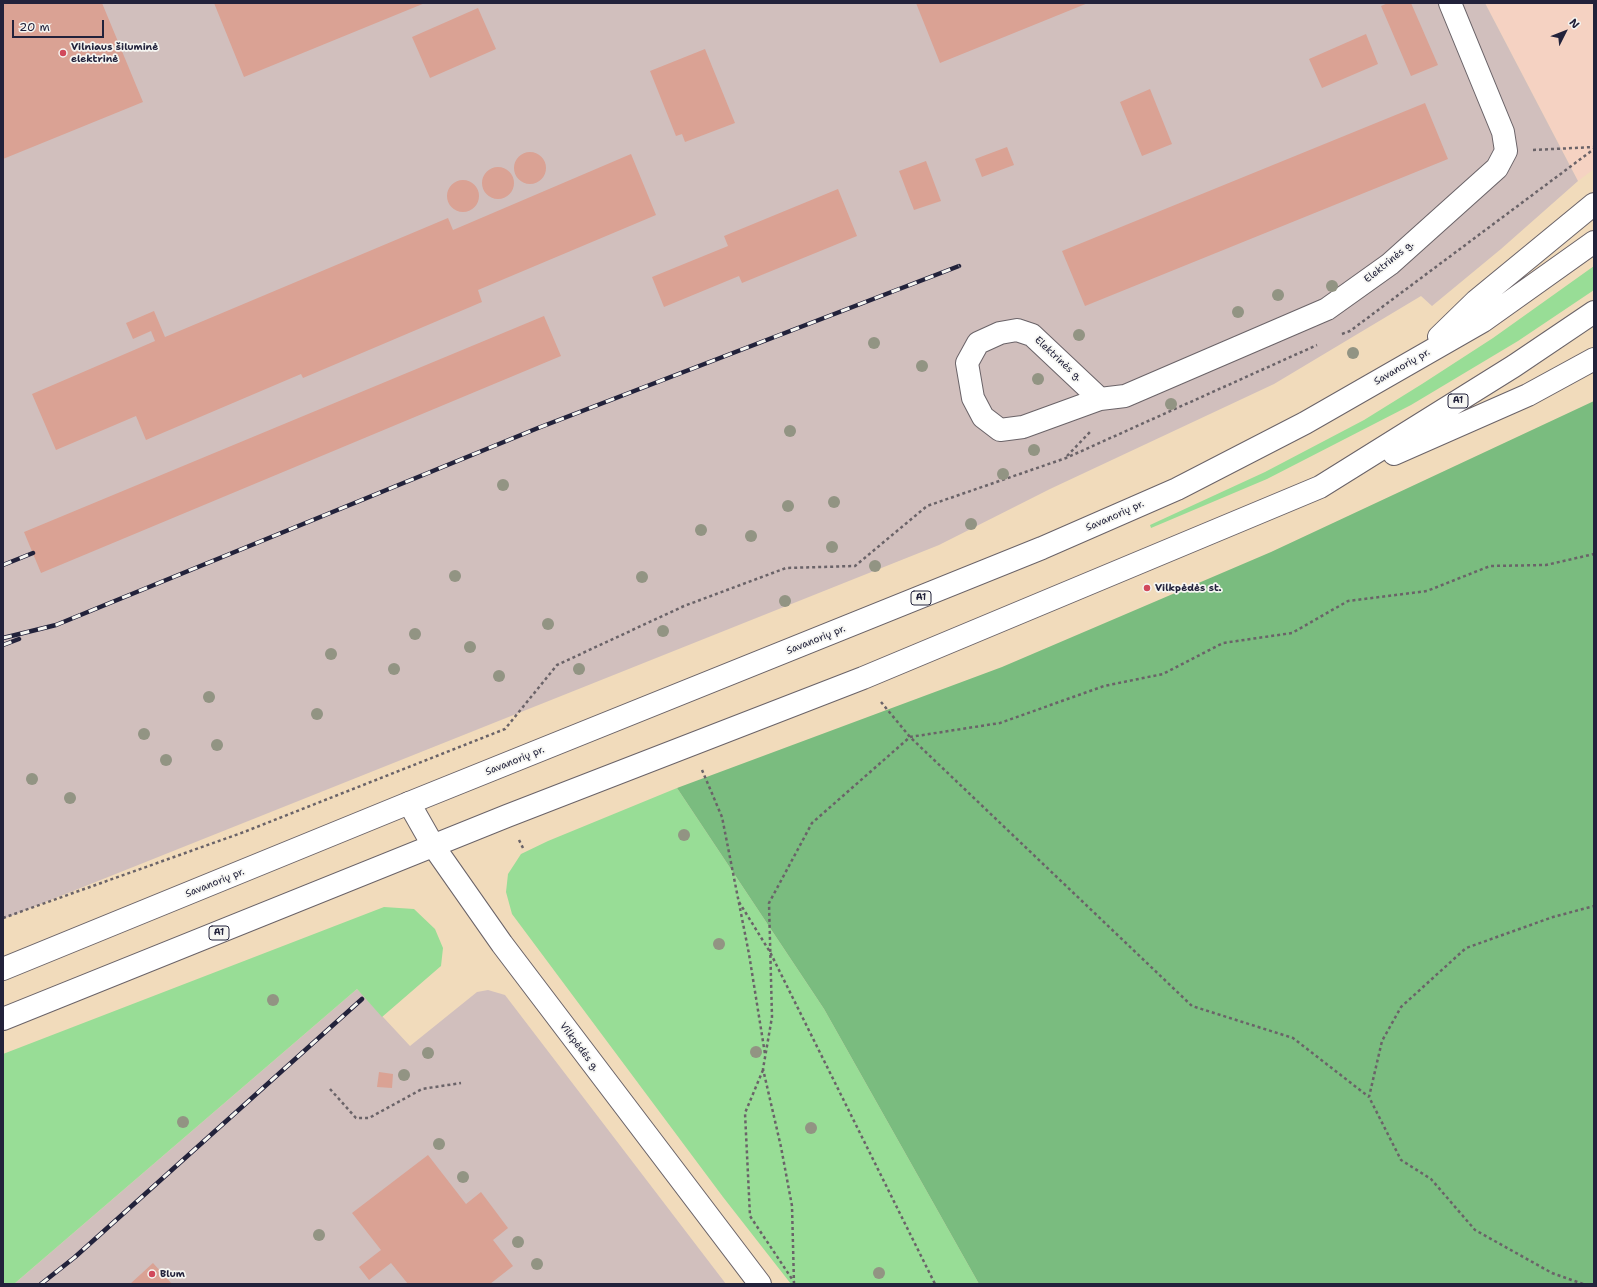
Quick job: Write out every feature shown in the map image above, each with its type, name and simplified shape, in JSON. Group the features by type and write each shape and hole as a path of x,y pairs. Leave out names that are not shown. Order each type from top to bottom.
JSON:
{"main road":[{"path":"1450,3 1498,116 1503,132 1506,152"},
{"name":"Elektrinės g.","path":"1100,399 1032,335 1017,330 1000,333 978,343 967,363 973,398 983,417 1000,430 1023,427 1100,399 1125,396 1327,309 1390,264 1497,168 1506,152"},
{"path":"1416,359 1476,301 1594,204"},
{"name":"Savanorių pr.","path":"3,969 1042,548 1177,489 1305,423 1483,321 1594,242"},
{"name":"A1","path":"3,1019 434,847 507,816 863,678 1320,487 1514,366 1594,312"},
{"path":"1320,487 1528,395 1577,370 1594,359"},
{"name":"Vilkpėdės g.","path":"410,803 434,847 540,995 760,1284"}],"path":[{"path":"1506,152 1594,148"},
{"path":"1335,337 1350,331 1594,148"},
{"path":"3,918 244,832 505,729 557,665 684,606 786,568 855,566 927,506 1066,458 1320,344"},
{"path":"795,1284 792,1206 782,1147 764,1069 772,1017 769,903 812,823 910,738 1000,724 1104,686 1163,674 1223,643 1292,633 1348,601 1427,591 1490,566 1546,564 1594,554"},
{"path":"881,702 910,738 1192,1006 1293,1038 1369,1097 1402,1160 1431,1179 1475,1230 1552,1273 1583,1284"},
{"path":"702,770 722,817 739,902 765,1056"},
{"path":"739,902 770,952 935,1284"},
{"path":"1369,1097 1382,1041 1401,1007 1466,948 1553,917 1594,906"},
{"path":"764,1069 745,1113 750,1216 795,1284"},
{"path":"330,1089 356,1118 369,1118 422,1089 461,1083"}],"shaded area":[{"path":"3,3 1485,3 1578,181 1501,249 1432,306 1421,296 1274,384 1050,489 939,545 3,919"},
{"path":"1485,3 1594,3 1594,169 1578,181"},
{"path":"357,989 410,1046 477,992 488,990 505,995 726,1284 14,1284"}],"green space":[{"path":"1594,266 1594,290 1518,341 1411,405 1267,479 1151,528 1150,525 1265,472 1364,420 1493,338"},
{"path":"1594,401 1594,1284 979,1284 824,1009 677,788 1002,667 1271,552"},
{"path":"677,788 824,1009 979,1284 791,1284 723,1197 512,914 506,892 508,874 521,854 548,841"},
{"path":"384,907 414,909 435,929 443,948 441,966 382,1017 357,989 14,1284 3,1284 3,1054"}],"building":[{"name":"Vilniaus šiluminė elektrinė","path":"3,3 102,3 143,102 3,159"},
{"path":"214,3 425,3 244,77"},
{"path":"916,3 1088,3 940,63"},
{"path":"1388,3 1411,3 1438,65 1411,76 1381,6"},
{"path":"478,8 496,49 430,78 412,37"},
{"path":"1366,34 1378,64 1322,88 1309,59"},
{"path":"705,49 735,123 685,142 682,134 676,136 650,71"},
{"path":"1150,89 1172,144 1142,156 1120,102"},
{"path":"1425,103 1448,159 1085,306 1062,251"},
{"path":"1007,147 1014,165 982,177 975,159"},
{"path":"527,152 533,152 543,159 546,168 545,174 539,181 533,184 527,184 517,177 514,171 514,165 521,155"},
{"path":"631,154 656,215 478,290 482,302 303,378 301,374 146,440 136,416 56,450 32,394 155,341 151,331 133,339 126,323 154,311 165,337 448,218 453,230"},
{"path":"926,161 941,201 914,210 899,171"},
{"path":"495,167 501,167 511,174 514,183 513,189 507,196 501,199 495,199 485,192 482,186 482,180 489,170"},
{"path":"460,180 466,180 476,187 479,196 478,202 472,209 466,212 460,212 450,205 447,199 447,193 454,183"},
{"path":"838,189 857,236 742,283 739,276 664,307 652,277 728,246 724,236"},
{"path":"544,316 561,356 41,573 24,532"},
{"path":"379,1072 393,1074 392,1088 377,1087"},
{"path":"428,1155 466,1204 481,1192 508,1228 493,1240 513,1266 490,1284 408,1284 391,1263 369,1280 359,1267 381,1250 352,1213"},
{"name":"Blum","path":"153,1263 172,1284 130,1284"}],"railway":[{"path":"3,638 56,625 538,428 959,266"},
{"path":"3,565 33,553"},
{"path":"3,645 19,639"},
{"path":"41,1284 75,1257 362,999"}],"place":[{"name":"Vilniaus šiluminė elektrinė","path":"63,53"},
{"name":"Vilkpėdės st.","path":"1147,588"},
{"name":"Blum","path":"152,1274"}]}
